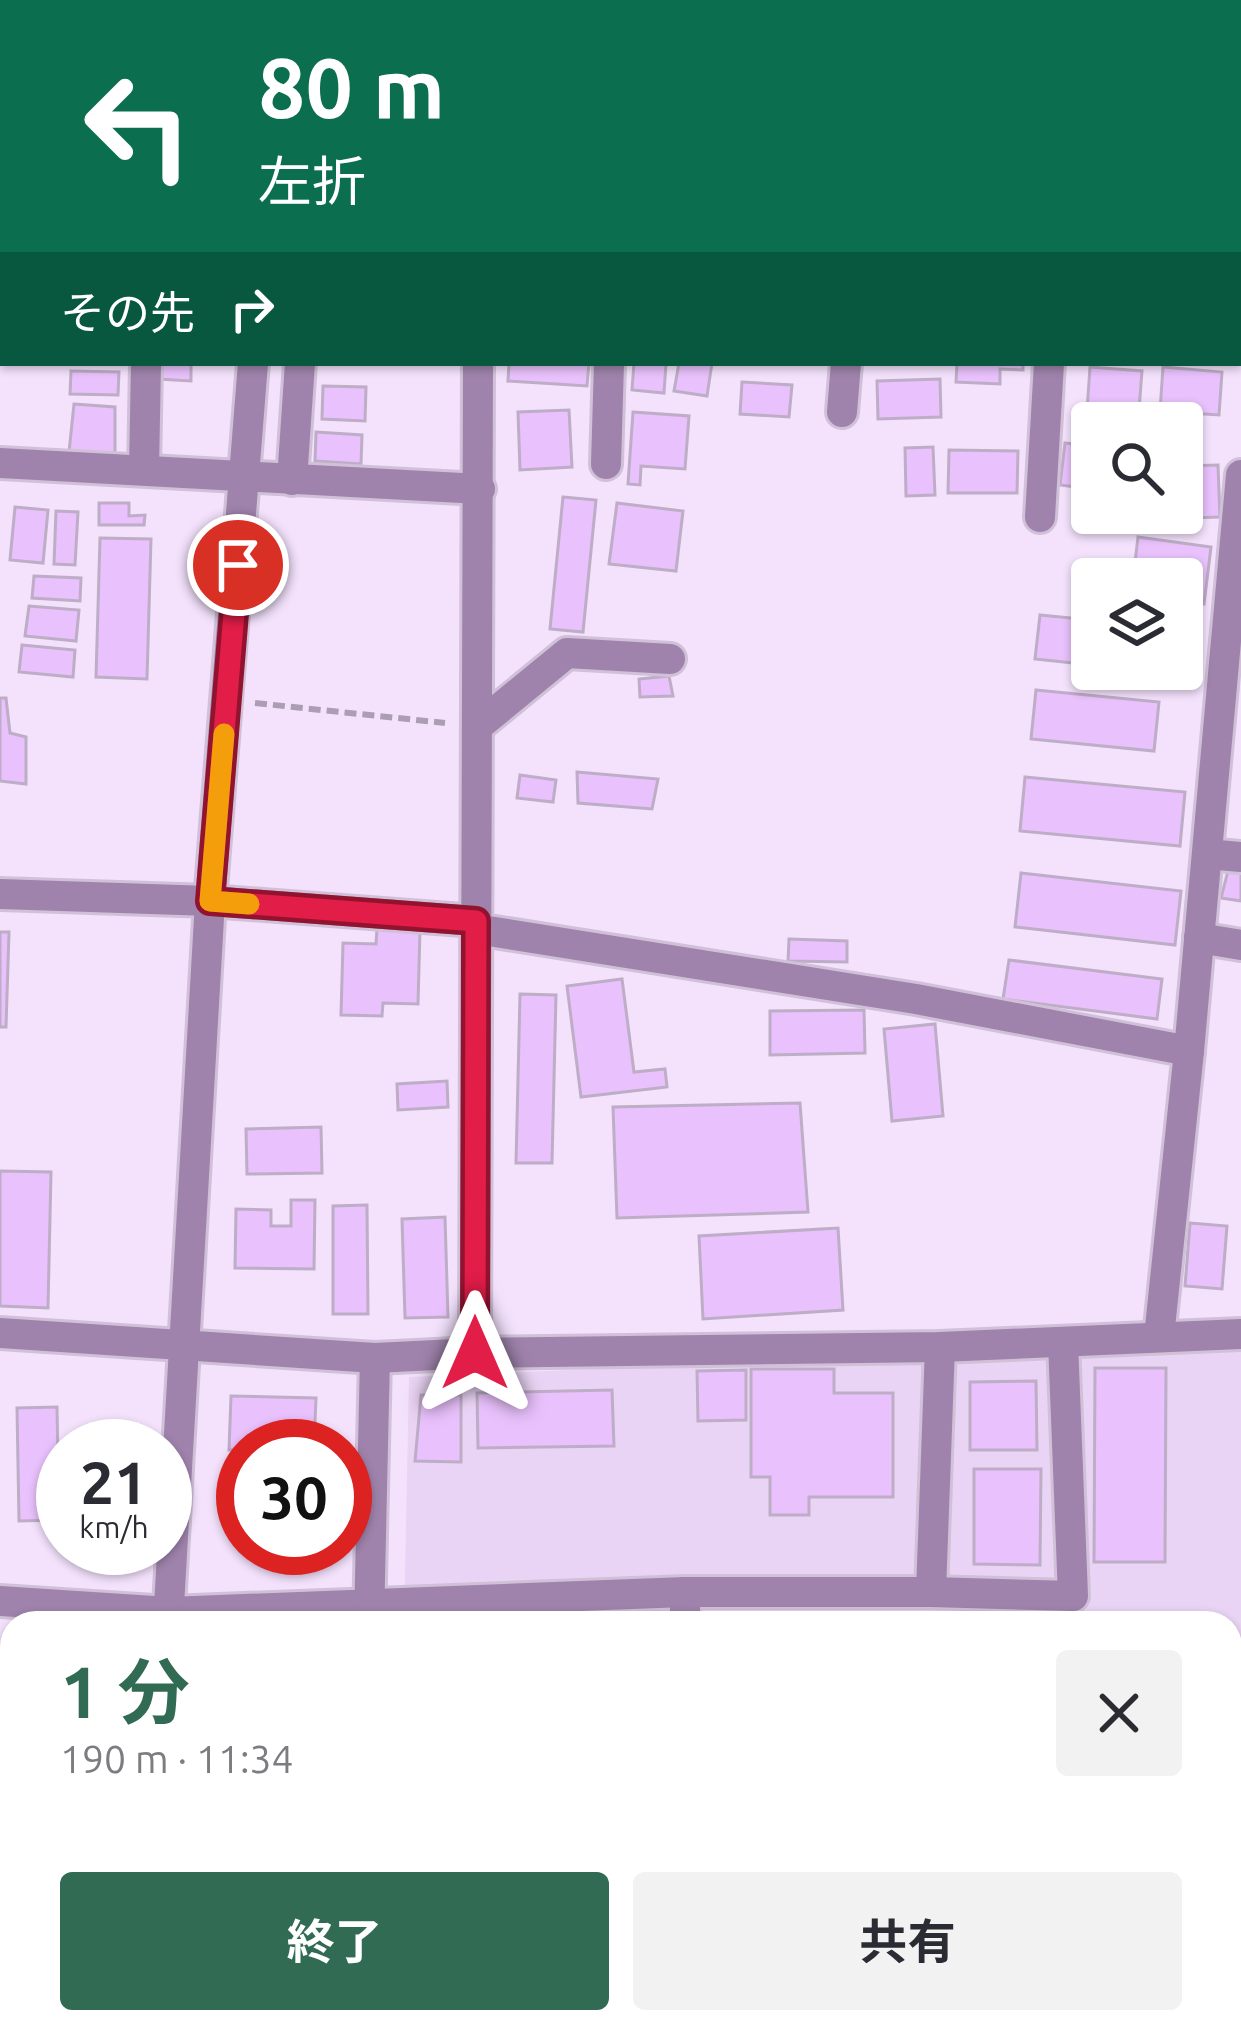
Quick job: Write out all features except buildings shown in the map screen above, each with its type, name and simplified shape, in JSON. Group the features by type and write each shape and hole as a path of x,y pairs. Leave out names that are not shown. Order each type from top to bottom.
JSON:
{"street":[{"path":"144,470 146,366"},
{"path":"168,1611 210,901 253,366"},
{"path":"292,480 300,366"},
{"path":"475,1353 478,366"},
{"path":"606,464 609,366"},
{"path":"842,412 846,366"},
{"path":"1040,517 1048,366"},
{"path":"0,463 480,489"},
{"path":"1159,1337 1241,475"},
{"path":"478,726 567,653 670,658"},
{"path":"1207,854 1241,857"},
{"path":"0,895 210,901 476,925 916,999 1189,1051"},
{"path":"1199,938 1241,945"},
{"path":"0,1334 374,1358 940,1347 1241,1334"},
{"path":"425,1611 685,1592 1073,1596 1063,1342"},
{"path":"931,1592 940,1347"},
{"path":"370,1611 374,1358"},
{"path":"685,1592 685,1611"},
{"path":"0,1600 103,1611"}],"path":[{"path":"227,700 478,726"}],"shaded area":[{"path":"1241,1349 1241,1611 404,1611 409,1377 939,1354"}],"slow traffic":[{"path":"224,734 210,901 249,904"}],"route":[{"path":"238,565 210,901 476,921 475,1353"}]}
